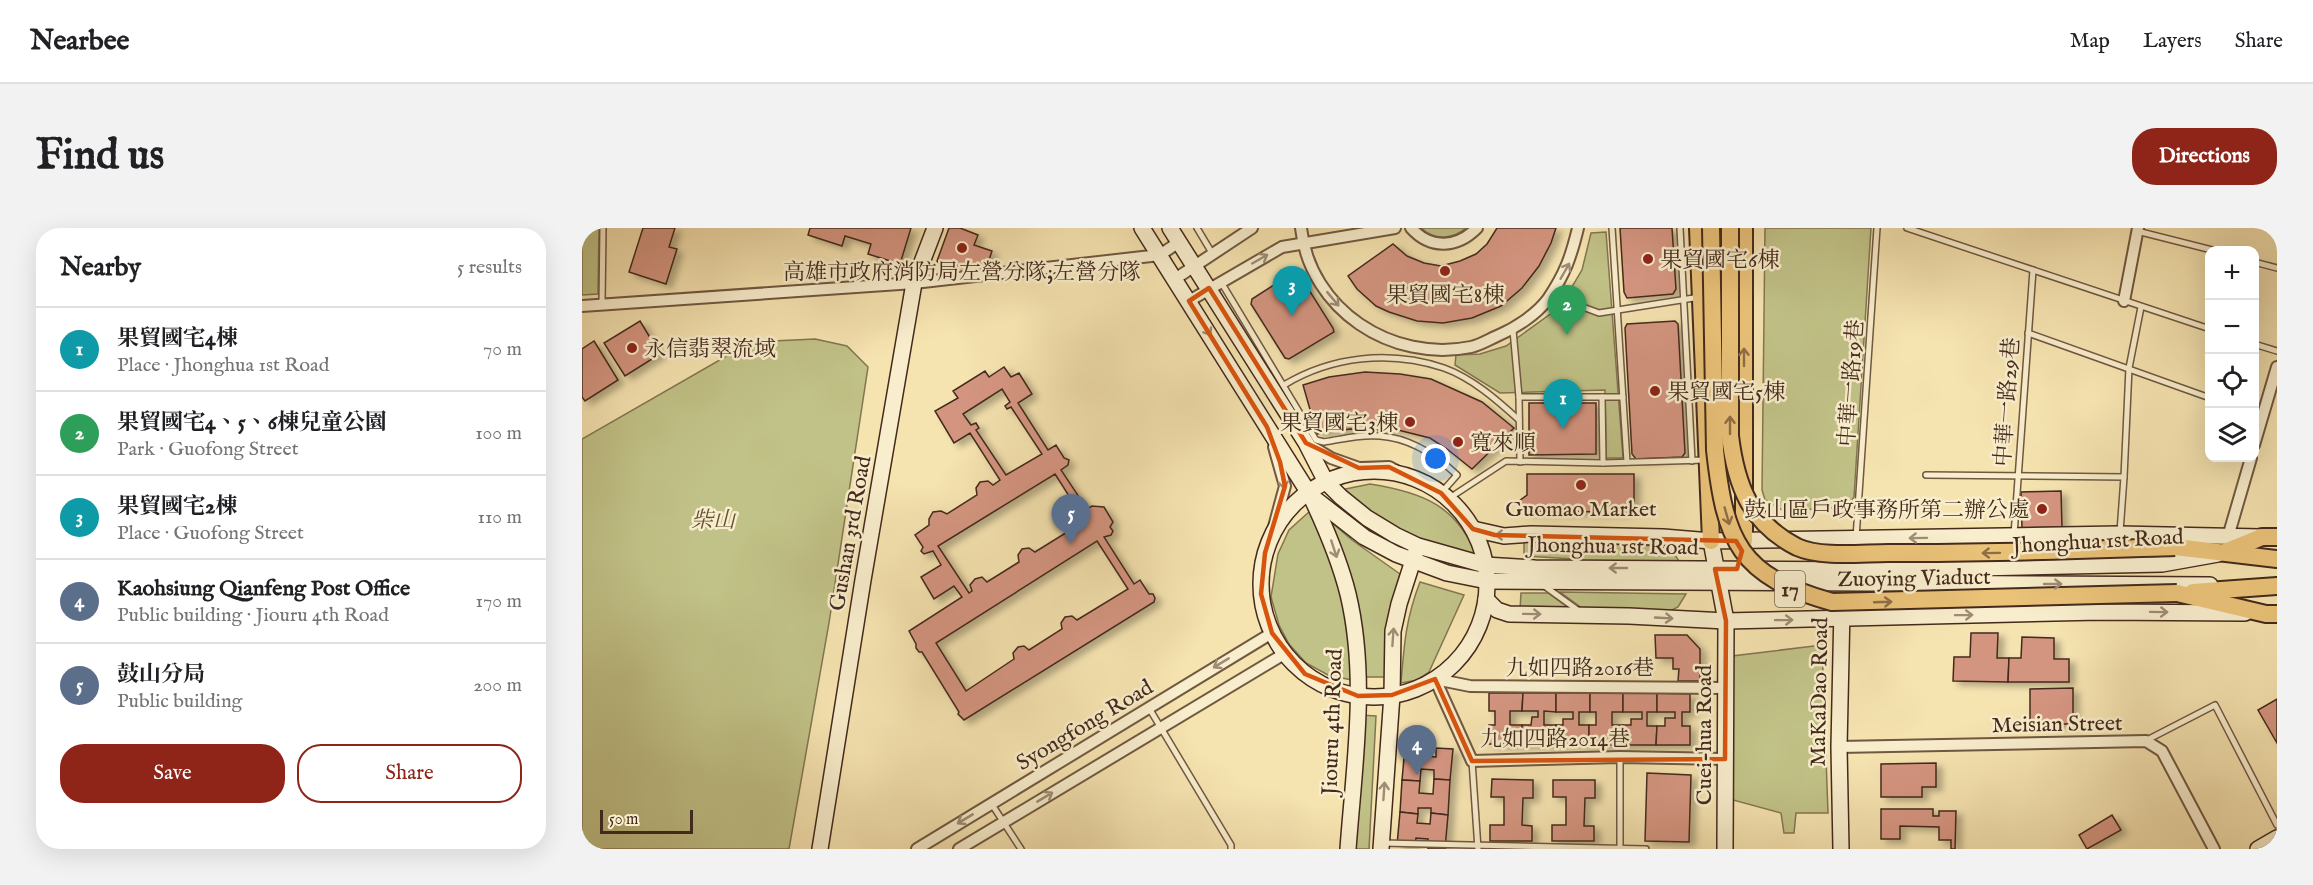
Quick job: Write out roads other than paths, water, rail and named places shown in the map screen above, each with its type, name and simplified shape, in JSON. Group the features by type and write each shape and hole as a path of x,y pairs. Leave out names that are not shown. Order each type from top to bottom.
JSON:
{"main road":[{"path":"1698,228 1701,296 1700,460 1711,541"},
{"name":"Zuoying Viaduct","path":"1711,228 1715,450 1719,484 1732,534 1751,563 1787,588 1832,602 2177,594"},
{"name":"Zuoying Viaduct","path":"1730,228 1730,436 1733,456 1742,491 1748,504 1768,527 1783,539 1800,548 1836,553 1988,554 2175,546"},
{"path":"1744,228 1744,541"},
{"path":"2222,554 2272,540"},
{"name":"Jhonghua 1st Road","path":"2175,546 2222,554 2277,559"},
{"name":"17","path":"2177,594 2271,585"},
{"name":"17","path":"2177,594 2273,613"}],"street":[{"name":"Gushan 3rd Road","path":"820,849 914,283 935,228"},
{"name":"Jhonghua 1st Road","path":"1142,228 1309,494 1364,537 1412,560 1447,573 1487,581 1736,575 2271,585"},
{"name":"Jhonghua 1st Road","path":"1170,228 1195,266 1215,285 1326,482 1367,518 1395,536 1418,546 1485,565 1717,575"},
{"path":"1175,279 1252,228"},
{"path":"1301,228 1303,242 1319,283 1348,317 1385,340 1428,350 1472,347 1513,330 1550,295 1569,263 1578,228"},
{"path":"1189,301 1282,247 1395,228"},
{"path":"1411,228 1429,243 1442,245 1455,243 1467,237 1477,228"},
{"path":"2124,301 2138,229"},
{"path":"582,306 914,283 1160,255 1179,242"},
{"path":"2259,413 2277,367"},
{"path":"1267,427 1280,462 1285,486 1261,573 1263,604 1272,633 1284,654 1305,674 1330,688 1358,696 1392,695 1414,689 1435,679 1450,667 1474,636 1486,599 1485,565 1473,529 1462,513 1444,496 1389,467 1359,468 1331,458 1306,443"},
{"path":"2228,537 2250,462"},
{"path":"1272,534 1288,512 1326,482 1352,473 1370,472 1406,476"},
{"name":"Jiouru 4th Road","path":"1309,494 1329,533 1348,595 1356,645 1358,696 1348,849"},
{"name":"Jhonghua 1st Road","path":"1473,529 1495,536 1531,534 1663,537 1711,541 2119,534 2272,540"},
{"name":"MaKaDao Road","path":"1841,849 1839,747 1842,618 1840,576 1856,539"},
{"name":"Cuei-hua Road","path":"1711,541 1726,621 1725,849"},
{"name":"Cuei-hua Road","path":"1726,621 1744,541"},
{"path":"1381,846 1392,695 1393,631 1412,560 1418,546"},
{"name":"Jhonghua 1st Road","path":"1840,576 2162,564 2222,554"},
{"path":"1486,599 1497,610 1509,614 1726,621 2099,612 2273,613"},
{"name":"Syongfong Road","path":"916,849 1272,633"},
{"name":"Syongfong Road","path":"959,849 1284,654"},
{"name":"九如四路2016巷","path":"1435,679 1470,686 1726,688"},
{"name":"九如四路2014巷","path":"1435,679 1472,761 1620,757 1725,759"},
{"name":"Meisian Street","path":"1839,747 2146,741 2162,751 2214,849"},
{"path":"2258,849 2277,837"}],"lane":[{"path":"602,305 603,228"},
{"path":"1197,228 1212,253"},
{"path":"1612,228 1627,462"},
{"path":"1444,496 1506,461 1603,463 1700,460 1684,299 1680,228"},
{"name":"中華一路19巷","path":"1856,539 1877,228"},
{"path":"1906,228 2205,327"},
{"path":"2138,229 2205,248"},
{"path":"2259,263 2277,268"},
{"name":"中華一路29巷","path":"2014,536 2033,270"},
{"path":"1215,285 1284,385 1316,440 1379,436 1411,443 1441,459 1457,476 1444,496"},
{"path":"1550,295 1599,313 1701,296"},
{"path":"2119,534 2129,368 2141,306"},
{"path":"1513,330 1519,397 1520,462"},
{"path":"2028,333 2205,396"},
{"path":"2259,346 2277,351"},
{"path":"1284,385 1302,374 1328,364 1362,358 1406,359 1445,368 1477,385 1519,420"},
{"path":"1519,397 1623,396"},
{"path":"1602,397 1603,463"},
{"path":"1926,475 2124,477"},
{"name":"Jhonghua 1st Road","path":"1536,581 1585,615"},
{"path":"2146,741 2215,705 2277,825"},
{"path":"1149,708 1231,845 1231,849"},
{"path":"1620,757 1620,848"},
{"path":"1472,761 1478,848"},
{"path":"991,803 1022,849"},
{"path":"1381,846 1646,849"}],"place":[{"name":"高雄市政府消防局左營分隊;左營分隊","path":"962,248"},
{"name":"果貿國宅6棟","path":"1648,259"},
{"name":"果貿國宅8棟","path":"1445,271"},
{"name":"果貿國宅2棟","path":"1292,316"},
{"name":"果貿國宅4、5、6棟兒童公園","path":"1567,335"},
{"name":"永信翡翠流域","path":"632,348"},
{"name":"果貿國宅5棟","path":"1655,391"},
{"name":"果貿國宅3棟","path":"1410,422"},
{"name":"果貿國宅4棟","path":"1563,429"},
{"name":"寬來順","path":"1458,442"},
{"name":"Guomao Market","path":"1581,485"},
{"name":"鼓山區戶政事務所第二辦公處","path":"2042,509"},
{"name":"鼓山分局","path":"1071,544"},
{"name":"Kaohsiung Qianfeng Post Office","path":"1417,775"}],"park label":[{"name":"柴山","path":"713,519"}]}
